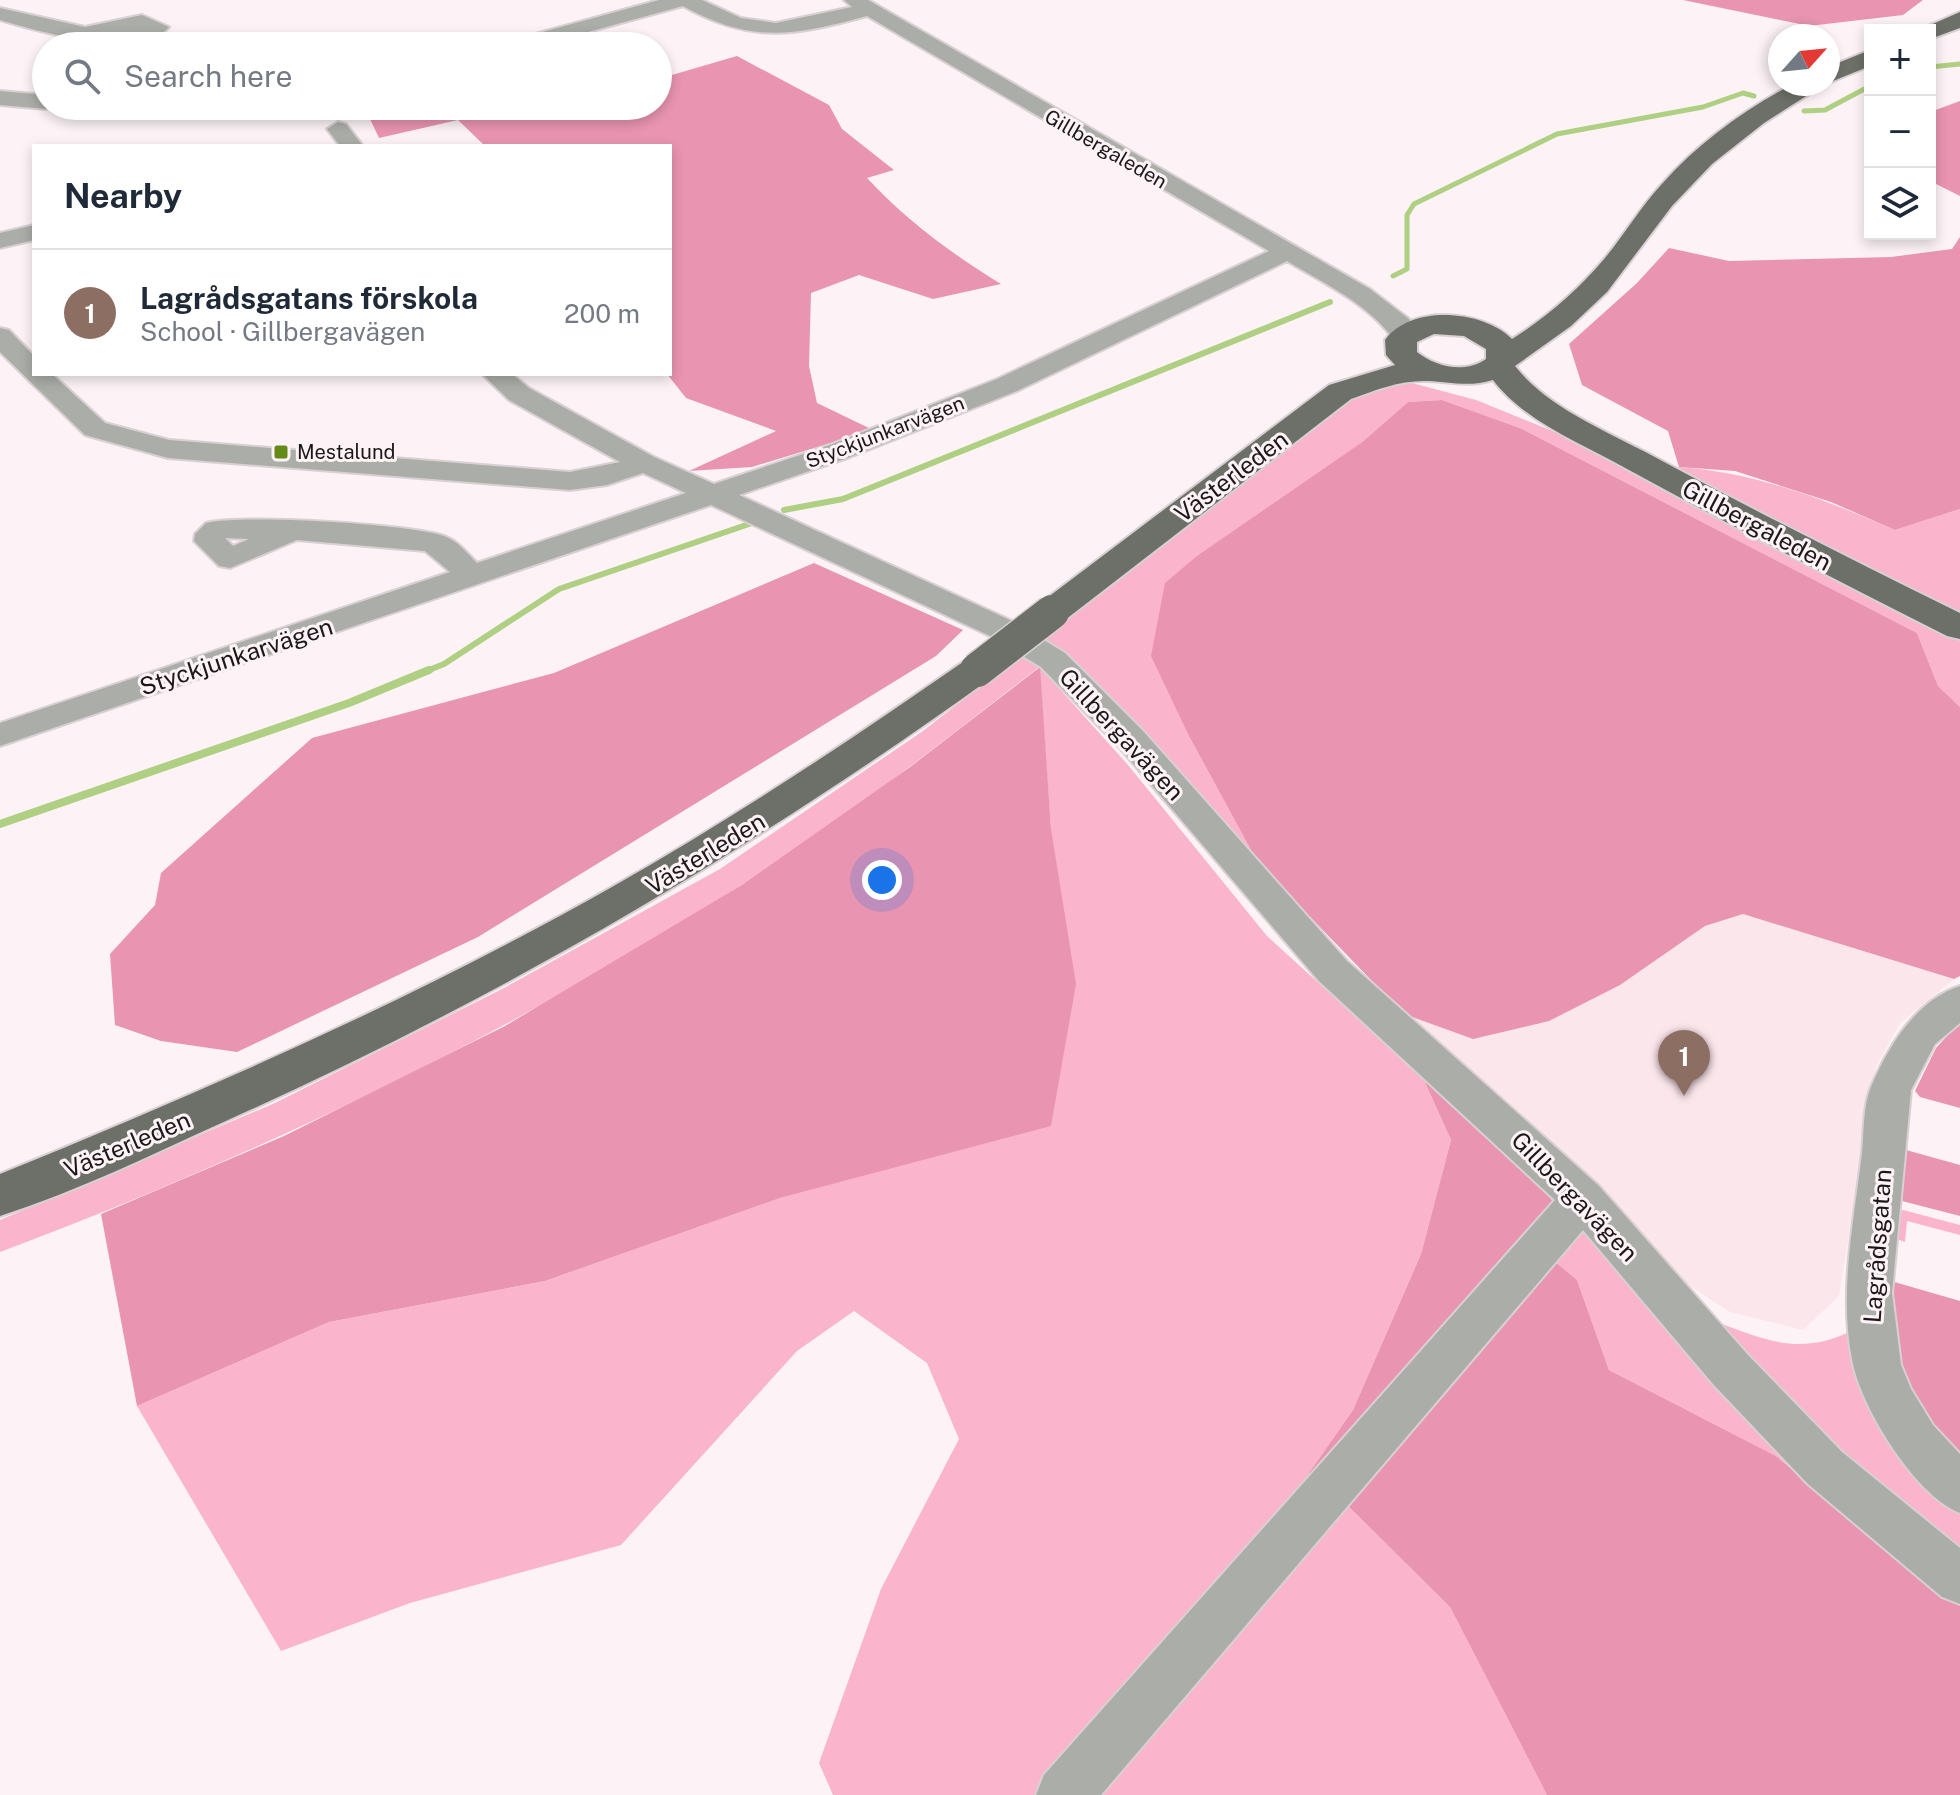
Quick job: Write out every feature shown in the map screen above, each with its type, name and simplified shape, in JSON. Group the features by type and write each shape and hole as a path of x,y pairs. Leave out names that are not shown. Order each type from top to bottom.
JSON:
{"main road":[{"path":"1936,29 1960,19"},
{"path":"1840,71 1864,60"},
{"path":"1501,361 1536,339 1608,273 1657,206 1690,171 1745,125 1792,96"},
{"path":"1439,373 1402,355 1403,338 1423,327 1461,326 1493,330 1520,324 1588,293"},
{"name":"Gillbergaleden","path":"1461,326 1499,343 1503,377 1519,393 1557,417 1748,521 1960,628"},
{"name":"Västerleden","path":"1340,392 1344,383 1403,338"},
{"name":"Västerleden","path":"0,1196 275,1079 545,945 780,808 977,670 1340,392 1388,375 1478,374 1501,361"},
{"name":"Gillbergaleden","path":"1439,373 1557,417"}],"street":[{"path":"565,32 685,0 729,23 765,30 800,27 862,4"},
{"name":"Gillbergaleden","path":"862,4 1284,253 1361,294 1461,326"},
{"path":"0,14 90,32"},
{"path":"0,98 32,101"},
{"path":"0,241 32,233"},
{"name":"Styckjunkarvägen","path":"0,735 840,451 994,390 1284,253"},
{"name":"Gillbergaleden","path":"1361,294 1400,325 1403,338"},
{"path":"0,336 32,369"},
{"path":"39,376 95,429 168,449 570,481 607,476 644,463"},
{"name":"Gillbergavägen","path":"498,376 519,394 644,463 715,492 1002,629 1053,660 1131,739 1333,971 1583,1199 1784,1427 1825,1468 1960,1580"},
{"path":"293,530 431,542 443,547 472,576"},
{"name":"Lagrådsgatan","path":"1960,1001 1920,1034 1890,1090 1869,1293 1877,1365 1891,1400 1916,1440 1960,1490"},
{"path":"1064,1795 1583,1199"}],"shaded area":[{"path":"1683,0 1923,0 1903,15 1799,24"},
{"path":"737,56 829,105 842,129 894,170 867,178 931,236 1001,284 933,299 859,275 811,293 809,366 817,403 873,430 752,467 689,471 776,431 686,398 669,376 672,376 672,144 483,144 458,120 672,120 672,75"},
{"path":"1960,101 1960,196 1936,184 1936,110"},
{"path":"370,120 458,120 379,138"},
{"path":"1960,237 1960,509 1895,530 1831,502 1735,471 1679,467 1668,431 1582,385 1569,344 1637,283 1669,248 1729,261 1891,257 1952,249"},
{"path":"1393,378 1476,400 1580,442 1802,562 1960,641 1960,707 1938,686 1917,633 1520,428 1442,400 1408,402 1361,443 1190,738 1258,863 1129,715 1071,663 1039,640 1351,399"},
{"path":"1442,400 1520,428 1917,633 1938,686 1960,707 1960,976 1954,979 1743,914 1705,926 1620,985 1549,1021 1473,1039 1404,1014 1258,863 1190,738 1151,656 1165,583 1197,556 1361,443 1408,402"},
{"path":"1679,467 1763,481 1895,530 1960,509 1960,613 1679,471"},
{"path":"814,563 963,630 936,656 478,937 237,1052 161,1041 115,1025 110,954 155,905 161,873 312,738 554,673"},
{"path":"1023,653 1040,667 1128,765 1267,936 1423,1078 1451,1140 1421,1254 1353,1410 1281,1513 1040,1795 833,1795 819,1763 881,1589 959,1439 927,1363 854,1311 797,1351 621,1545 410,1603 281,1651 137,1406 329,1322 545,1281 783,1197 1051,829 1039,667 893,779 780,860 654,940 473,1041 287,1133 96,1215 0,1252 0,1220 275,1103 504,988 720,869 923,731"},
{"path":"1040,667 1051,829 1076,984 1051,1126 783,1197 545,1281 329,1322 137,1406 101,1214 284,1136 505,1026 742,885 910,767"},
{"path":"1743,914 1954,979 1900,1023 1876,1067 1839,1296 1803,1330 1730,1312 1676,1277 1404,1014 1473,1039 1620,985 1705,926"},
{"path":"1960,1022 1960,1108 1920,1097 1915,1091 1936,1048"},
{"path":"1423,1078 1539,1176 1556,1208 1281,1513 1353,1410 1421,1254 1451,1140"},
{"path":"1906,1150 1960,1165 1960,1216 1902,1201"},
{"path":"1903,1210 1960,1225 1960,1235 1907,1221 1905,1242 1897,1239 1894,1234 1898,1213"},
{"path":"1572,1229 1592,1233 1859,1523 1776,1456 1609,1370 1577,1280 1547,1255"},
{"path":"1547,1255 1577,1280 1609,1370 1776,1456 1960,1606 1960,1795 1547,1795 1450,1607 1343,1501"},
{"path":"1891,1281 1960,1301 1960,1461 1926,1418 1904,1379 1894,1336"},
{"path":"1709,1319 1762,1338 1795,1344 1830,1339 1849,1332 1960,1512 1960,1557 1820,1439"},
{"path":"1343,1501 1450,1607 1547,1795 1099,1795"}],"waterway":[{"path":"1936,66 1960,64"},
{"path":"1804,111 1825,110 1864,89"},
{"path":"1393,276 1407,269 1407,215 1414,204 1557,134 1703,107 1743,93 1754,96"},
{"path":"784,510 843,499 1330,302"},
{"path":"429,670 444,664 559,589 752,523"},
{"path":"0,824 349,703 429,670"},
{"path":"424,672 429,670"}],"place":[{"name":"Mestalund","path":"281,452"},
{"name":"Lagrådsgatans förskola","path":"1684,1096"}]}
